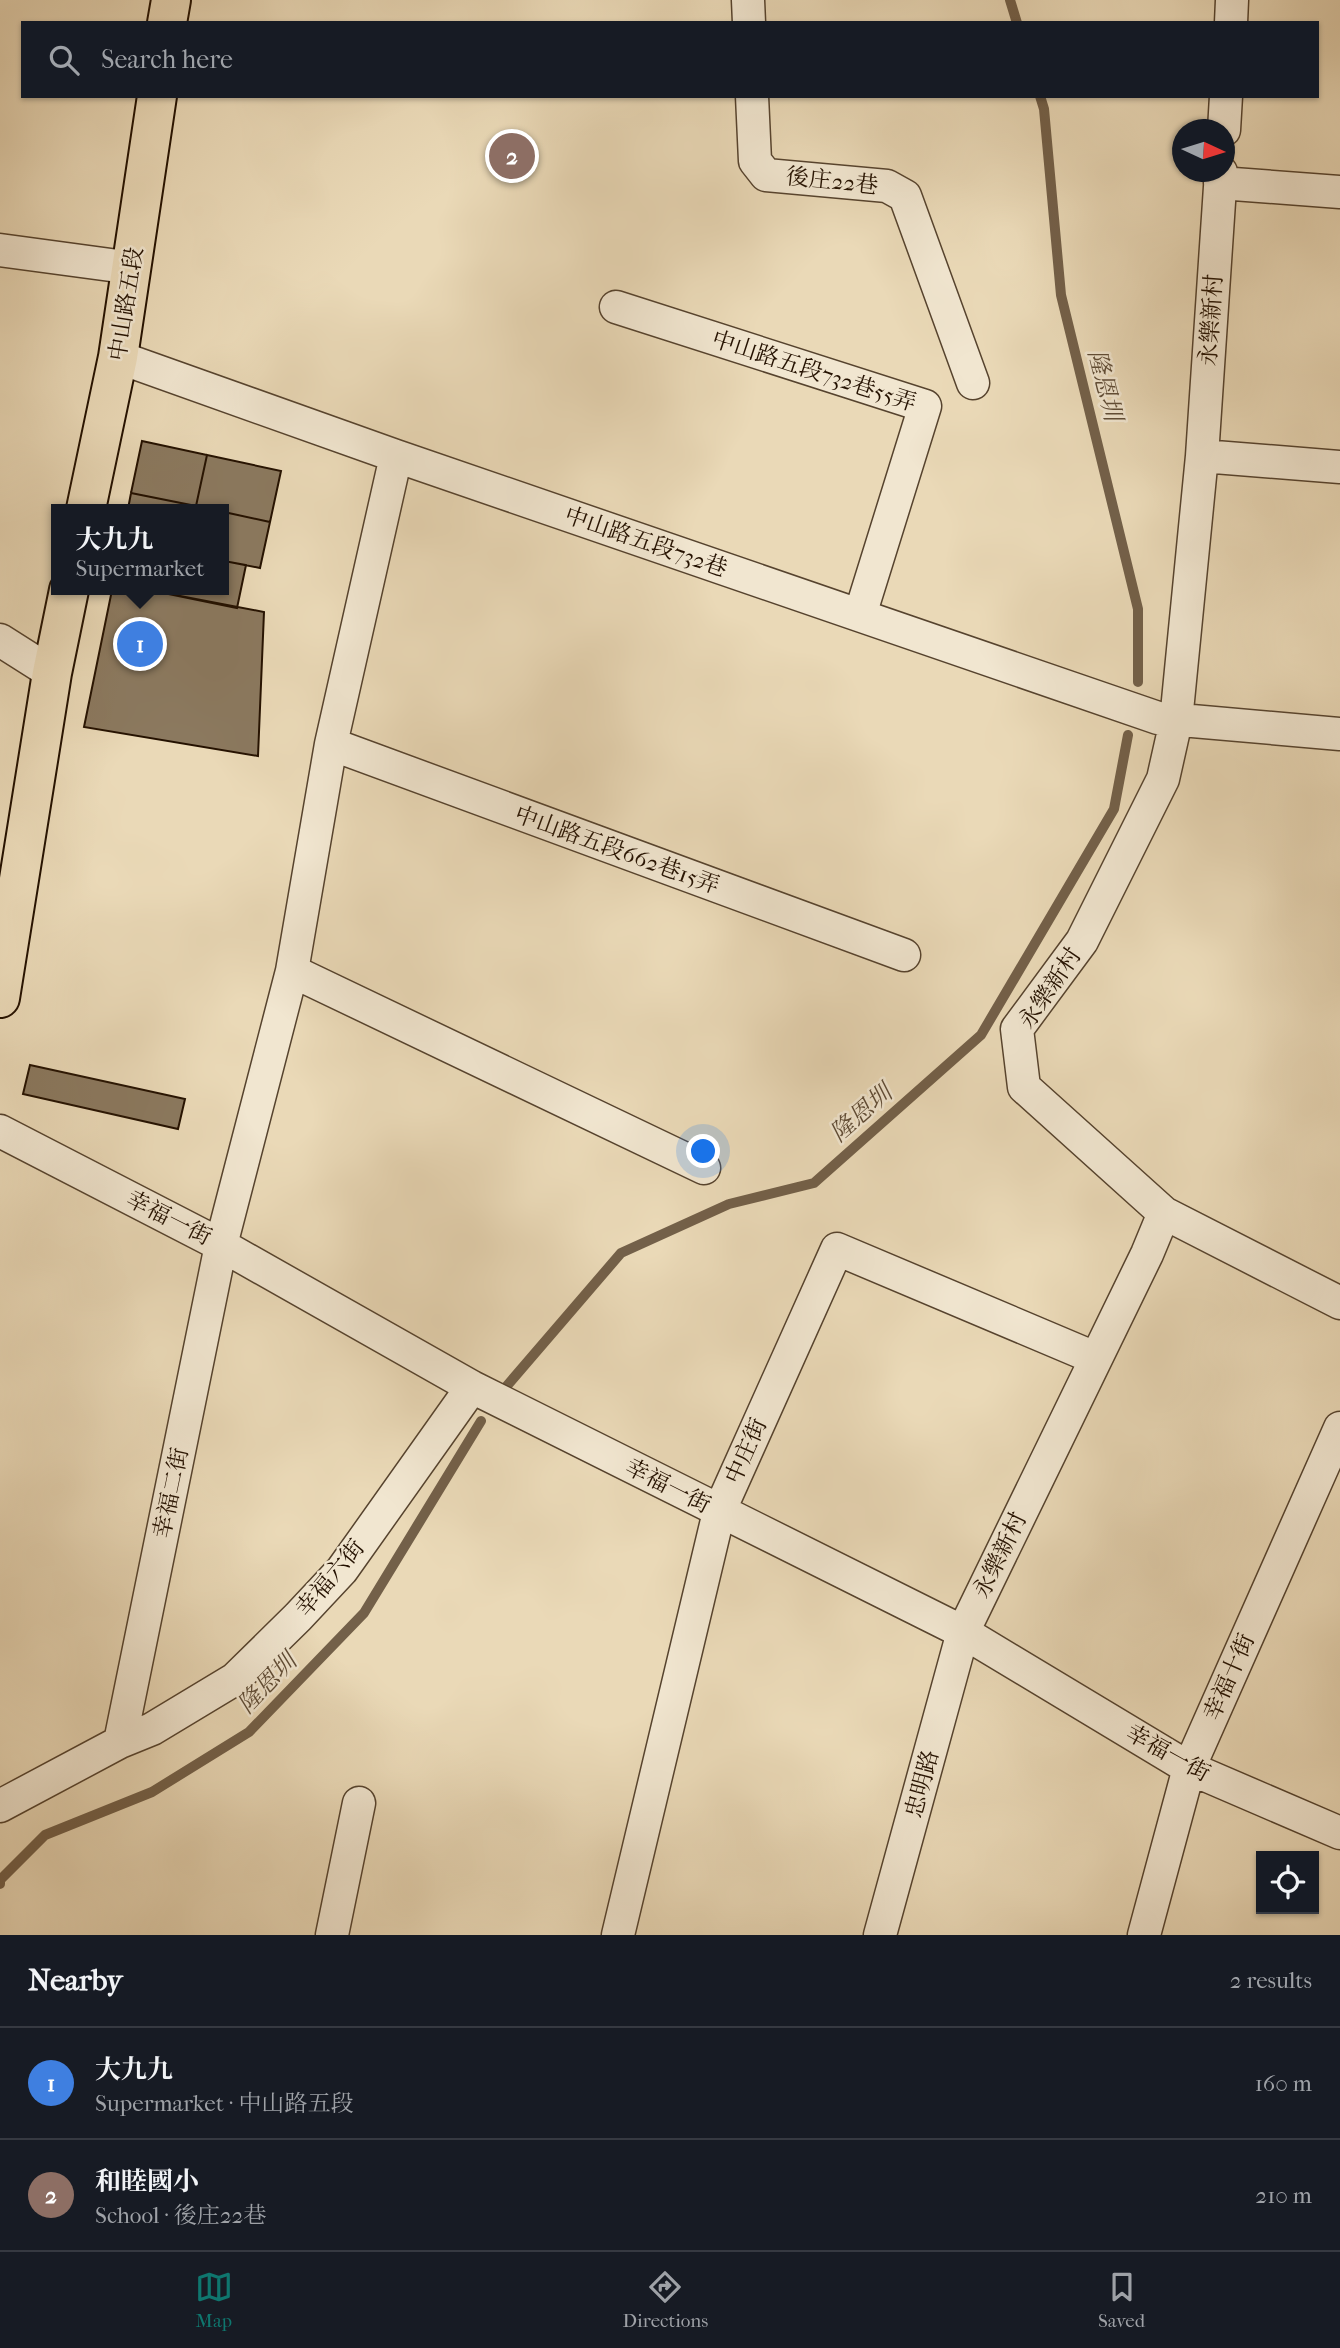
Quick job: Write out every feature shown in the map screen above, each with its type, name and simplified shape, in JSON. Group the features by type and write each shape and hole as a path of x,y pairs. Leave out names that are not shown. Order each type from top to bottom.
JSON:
{"main road":[{"path":"167,21 171,0"},
{"name":"中山路五段","path":"87,504 118,357 157,98"},
{"path":"0,998 52,673 68,595"}],"street":[{"path":"748,0 749,21"},
{"path":"1231,21 1232,0"},
{"name":"後庄22巷","path":"752,98 755,161 766,175 887,186 905,196 973,383"},
{"path":"1225,119 1226,98"},
{"name":"永樂新村","path":"1235,179 1340,191"},
{"name":"永樂新村","path":"1221,182 1202,456 1176,721 1163,779 1083,941 1017,1029 1024,1087 1164,1213 1340,1303"},
{"path":"0,250 133,268"},
{"name":"中山路五段732巷55弄","path":"617,307 925,406 860,615"},
{"name":"中山路五段732巷","path":"118,357 396,456 1158,718 1176,721"},
{"path":"221,1245 292,971 331,744 396,456"},
{"path":"1202,456 1340,467"},
{"path":"0,640 52,673"},
{"path":"1176,721 1340,734"},
{"name":"中山路五段662巷15弄","path":"331,744 904,956"},
{"path":"292,971 704,1168"},
{"name":"幸福一街","path":"0,1131 221,1245 472,1387 963,1632 1189,1768 1340,1833"},
{"name":"永樂新村","path":"963,1632 1147,1254 1164,1213"},
{"name":"幸福二街","path":"120,1742 221,1245"},
{"name":"中庄街","path":"618,1935 719,1512 837,1249 1095,1359"},
{"name":"幸福六街","path":"0,1806 120,1742 152,1730 235,1679 342,1570 472,1387"},
{"name":"幸福十街","path":"1144,1935 1189,1768 1340,1428"},
{"name":"忠明路","path":"880,1935 963,1632"},
{"path":"332,1935 359,1803"}],"building":[{"path":"142,441 207,455 196,504 131,493"},
{"path":"207,455 281,471 270,522 229,513 229,504 196,504"},
{"path":"131,493 186,504 129,504"},
{"path":"229,513 270,522 260,568 229,562"},
{"path":"229,562 246,565 237,608 173,595 229,595"},
{"path":"111,595 175,595 264,612 258,756 84,727"},
{"path":"30,1065 185,1099 178,1129 23,1094"}],"waterway":[{"name":"隆恩圳","path":"1010,0 1016,21"},
{"name":"隆恩圳","path":"1041,98 1044,109 1061,295 1138,609 1138,682"},
{"name":"隆恩圳","path":"499,1395 621,1253 729,1204 814,1183 981,1035 1114,809 1128,735"},
{"name":"隆恩圳","path":"0,1884 0,1880 45,1835 152,1792 249,1732 364,1613 481,1421"}],"place":[{"name":"和睦國小","path":"512,156"},
{"name":"大九九","path":"140,644"}]}
